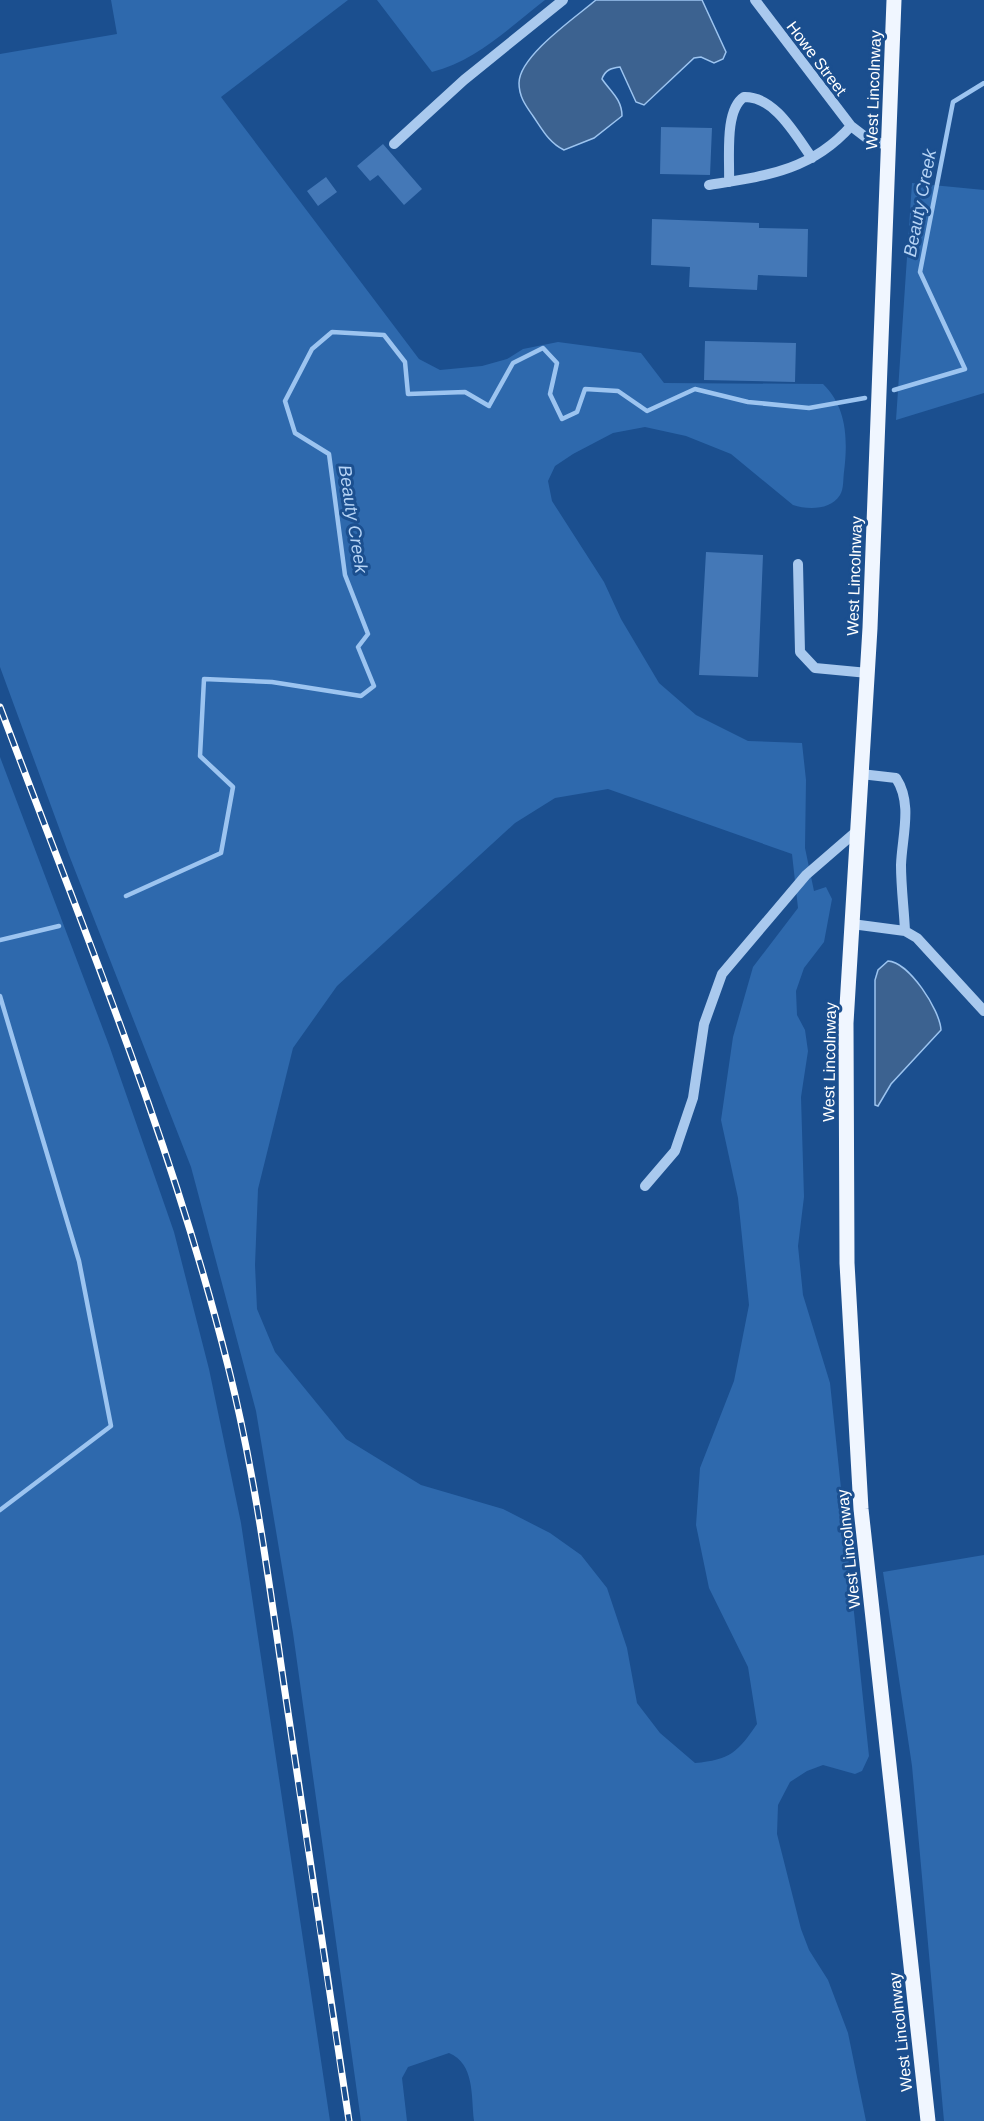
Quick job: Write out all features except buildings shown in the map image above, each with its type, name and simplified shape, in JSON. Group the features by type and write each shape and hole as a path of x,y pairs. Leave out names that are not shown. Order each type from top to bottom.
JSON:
{"main road":[{"name":"West Lincolnway","path":"894,0 868,673 846,1023 847,1263 861,1509 928,2121"}],"street":[{"path":"394,144 464,80 563,0"},
{"name":"Howe Street","path":"756,0 851,126 868,139 889,146"},
{"path":"729,182 730,122 734,106 744,97 764,101 776,111 812,158"},
{"path":"709,185 790,170 834,145 851,126"},
{"path":"798,564 800,652 814,668 868,673"},
{"path":"861,774 896,778 904,790 905,820 901,865 905,931"},
{"path":"645,1186 675,1151 693,1098 704,1024 722,974 806,875 858,830"},
{"path":"852,924 905,931 917,938 984,1011"}],"shaded area":[{"path":"111,0 348,0 221,97 419,359 440,370 482,366 507,359 523,349 558,342 641,353 664,383 823,384 837,403 841,414 846,448 843,487 836,500 819,508 793,505 731,454 686,436 645,427 613,433 573,454 555,466 548,481 552,501 604,582 621,619 659,683 696,715 748,741 802,743 806,780 805,848 814,891 826,887 832,899 824,942 804,968 796,991 797,1015 805,1030 808,1051 801,1097 804,1197 798,1246 803,1295 830,1383 869,1756 862,1771 855,1774 823,1765 807,1771 790,1782 778,1805 777,1834 801,1929 809,1950 828,1980 848,2033 866,2121 474,2121 468,2073 457,2058 449,2053 408,2067 402,2078 407,2121 361,2121 293,1633 256,1411 191,1167 69,855 0,667 0,54 117,34","holes":["608,789 792,854 798,908 753,967 733,1037 721,1120 738,1198 749,1305 734,1381 700,1468 696,1525 709,1588 748,1667 757,1724 732,1753 717,1760 695,1763 660,1733 637,1703 627,1648 607,1588 581,1555 550,1533 503,1509 421,1485 346,1439 275,1352 257,1309 255,1265 258,1189 293,1048 337,986 515,823 555,798"]},
{"path":"377,0 545,0 478,52 432,72"},
{"path":"596,0 702,0 726,52 723,59 714,63 701,57 694,58 644,105 636,102 620,67 609,70 602,79 618,100 622,116 594,138 564,150 550,140 528,109 519,88 521,72 538,49"},
{"path":"912,183 984,190 984,393 896,420"},
{"path":"0,757 109,1045 174,1232 209,1369 241,1523 330,2121 0,2121"},
{"path":"888,961 905,969 922,988 935,1011 941,1030 891,1084 878,1106 875,1105 875,980 878,970"},
{"path":"984,1555 984,2121 944,2121 912,1766 883,1572"}],"waterway":[{"name":"Beauty Creek","path":"894,390 965,369 920,272 953,102 984,83"},
{"name":"Beauty Creek","path":"126,896 221,853 233,787 200,756 204,679 272,682 361,696 374,686 358,647 368,634 345,575 329,454 295,433 285,401 312,349 332,332 384,335 405,362 408,394 465,392 489,406 513,363 543,348 557,363 550,394 562,419 577,412 585,389 618,391 647,411 695,389 748,402 809,408 865,398"},
{"name":"Beauty Creek","path":"0,940 59,926"},
{"path":"0,996 79,1261 111,1426 0,1510"}],"railway":[{"path":"0,707 153,1116 205,1282 238,1406 261,1528 349,2121"}]}
